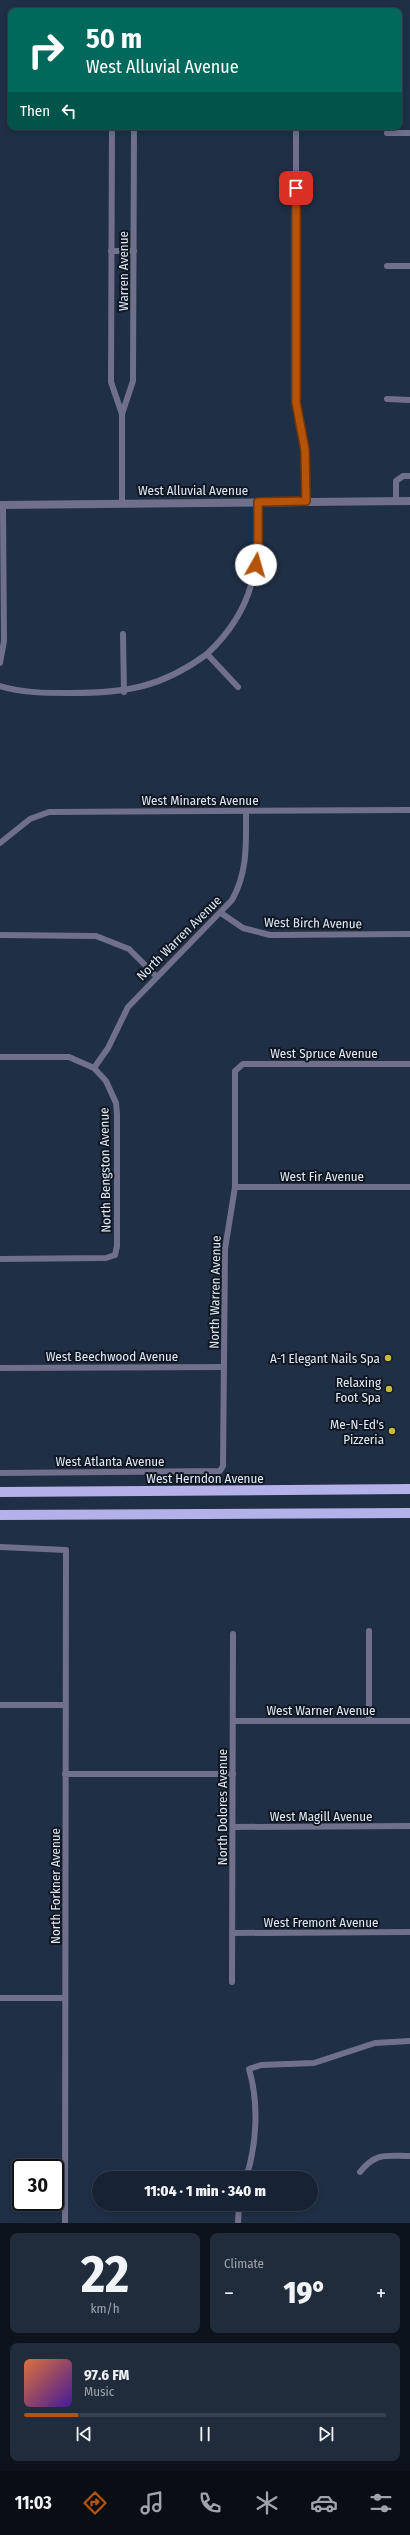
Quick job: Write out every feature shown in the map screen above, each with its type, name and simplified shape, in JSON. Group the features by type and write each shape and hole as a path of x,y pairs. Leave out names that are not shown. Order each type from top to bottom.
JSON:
{"main road":[{"name":"West Herndon Avenue","path":"0,1492 410,1489"},
{"path":"0,1515 410,1513"}],"street":[{"name":"Warren Avenue","path":"112,130 112,382 122,414 122,502"},
{"name":"Warren Avenue","path":"122,414 133,381 134,130"},
{"path":"296,130 296,402 305,450 306,501"},
{"path":"387,133 410,133"},
{"path":"111,251 134,251"},
{"path":"387,266 410,266"},
{"path":"387,399 410,400"},
{"path":"396,501 396,481 403,476 410,476"},
{"name":"West Alluvial Avenue","path":"1,505 122,502 410,501"},
{"path":"0,686 24,692 44,693 124,692 166,680 207,654 222,640 236,621 254,579 258,552 258,502"},
{"path":"0,663 2,628 1,505"},
{"path":"123,634 124,692"},
{"path":"207,654 238,687"},
{"name":"West Minarets Avenue","path":"0,843 30,819 49,812 410,810"},
{"name":"North Warren Avenue","path":"94,1068 108,1048 128,1007 232,900 243,877 246,856 246,811"},
{"name":"West Birch Avenue","path":"221,913 243,928 270,935 410,934"},
{"path":"0,935 96,936 129,949 157,977"},
{"path":"0,1057 68,1057 94,1068"},
{"name":"West Spruce Avenue","path":"238,1067 243,1064 410,1064"},
{"name":"North Warren Avenue","path":"220,1471 223,1466 225,1249 235,1187 235,1071 238,1067"},
{"name":"North Bengston Avenue","path":"0,1259 106,1258 115,1255 117,1246 117,1114 112,1092 106,1081 94,1068"},
{"name":"West Fir Avenue","path":"235,1187 410,1187"},
{"name":"West Beechwood Avenue","path":"0,1368 224,1367"},
{"name":"West Atlanta Avenue","path":"0,1473 220,1471"},
{"name":"North Forkner Avenue","path":"0,1547 66,1550 65,2223"},
{"path":"369,1631 369,1721"},
{"name":"North Dolores Avenue","path":"232,1982 233,1634"},
{"path":"0,1705 65,1705"},
{"name":"West Warner Avenue","path":"233,1721 410,1721"},
{"path":"65,1774 233,1774"},
{"name":"West Magill Avenue","path":"233,1827 410,1826"},
{"name":"West Fremont Avenue","path":"232,1933 410,1932"},
{"path":"0,1998 65,1998"},
{"path":"248,2171 252,2160 255,2099 249,2069 261,2065 314,2063 376,2043 410,2041"},
{"path":"360,2172 370,2160 382,2156 410,2156"},
{"path":"238,2223 239,2211"}],"place":[{"name":"A-1 Elegant Nails Spa","path":"388,1358"},
{"name":"Relaxing Foot Spa","path":"389,1389"},
{"name":"Me-N-Ed's Pizzeria","path":"392,1431"}],"route":[{"path":"256,565 258,552 258,502 306,501 305,450 296,402 296,188"}]}
